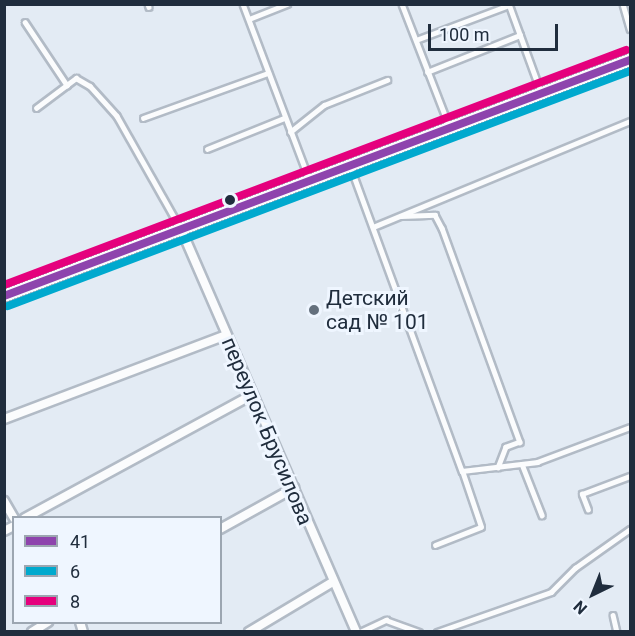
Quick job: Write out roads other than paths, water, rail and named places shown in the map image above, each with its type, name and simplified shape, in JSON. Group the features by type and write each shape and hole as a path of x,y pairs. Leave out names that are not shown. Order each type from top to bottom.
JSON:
{"main road":[{"path":"4,296 630,60"}],"street":[{"name":"переулок Брусилова","path":"181,229 225,335 294,488 331,583 358,632"},
{"path":"4,419 225,335"},
{"path":"29,516 252,395"},
{"path":"222,528 294,488"},
{"path":"4,501 13,516"},
{"path":"249,632 331,583"},
{"path":"32,632 45,624"}],"lane":[{"path":"243,4 284,118 310,181"},
{"path":"249,20 287,4"},
{"path":"402,4 450,128"},
{"path":"623,4 630,29"},
{"path":"416,40 509,5 541,94"},
{"path":"25,22 67,85"},
{"path":"427,72 520,35"},
{"path":"143,118 268,72"},
{"path":"36,108 76,78 90,86 117,116 181,229"},
{"path":"290,132 324,105 387,80"},
{"path":"207,150 284,118"},
{"path":"374,227 401,216 413,206 630,121"},
{"path":"350,165 481,527 435,545"},
{"path":"401,216 435,215 442,228 520,442 506,447 498,468"},
{"path":"462,471 522,464 630,427"},
{"path":"522,464 542,515"},
{"path":"588,510 582,494 630,476"},
{"path":"437,632 550,592 575,568 630,529"},
{"path":"613,615 617,632"},
{"path":"358,632 386,620 419,632"}],"place":[{"name":"Детский сад № 101","path":"314,310"}]}
